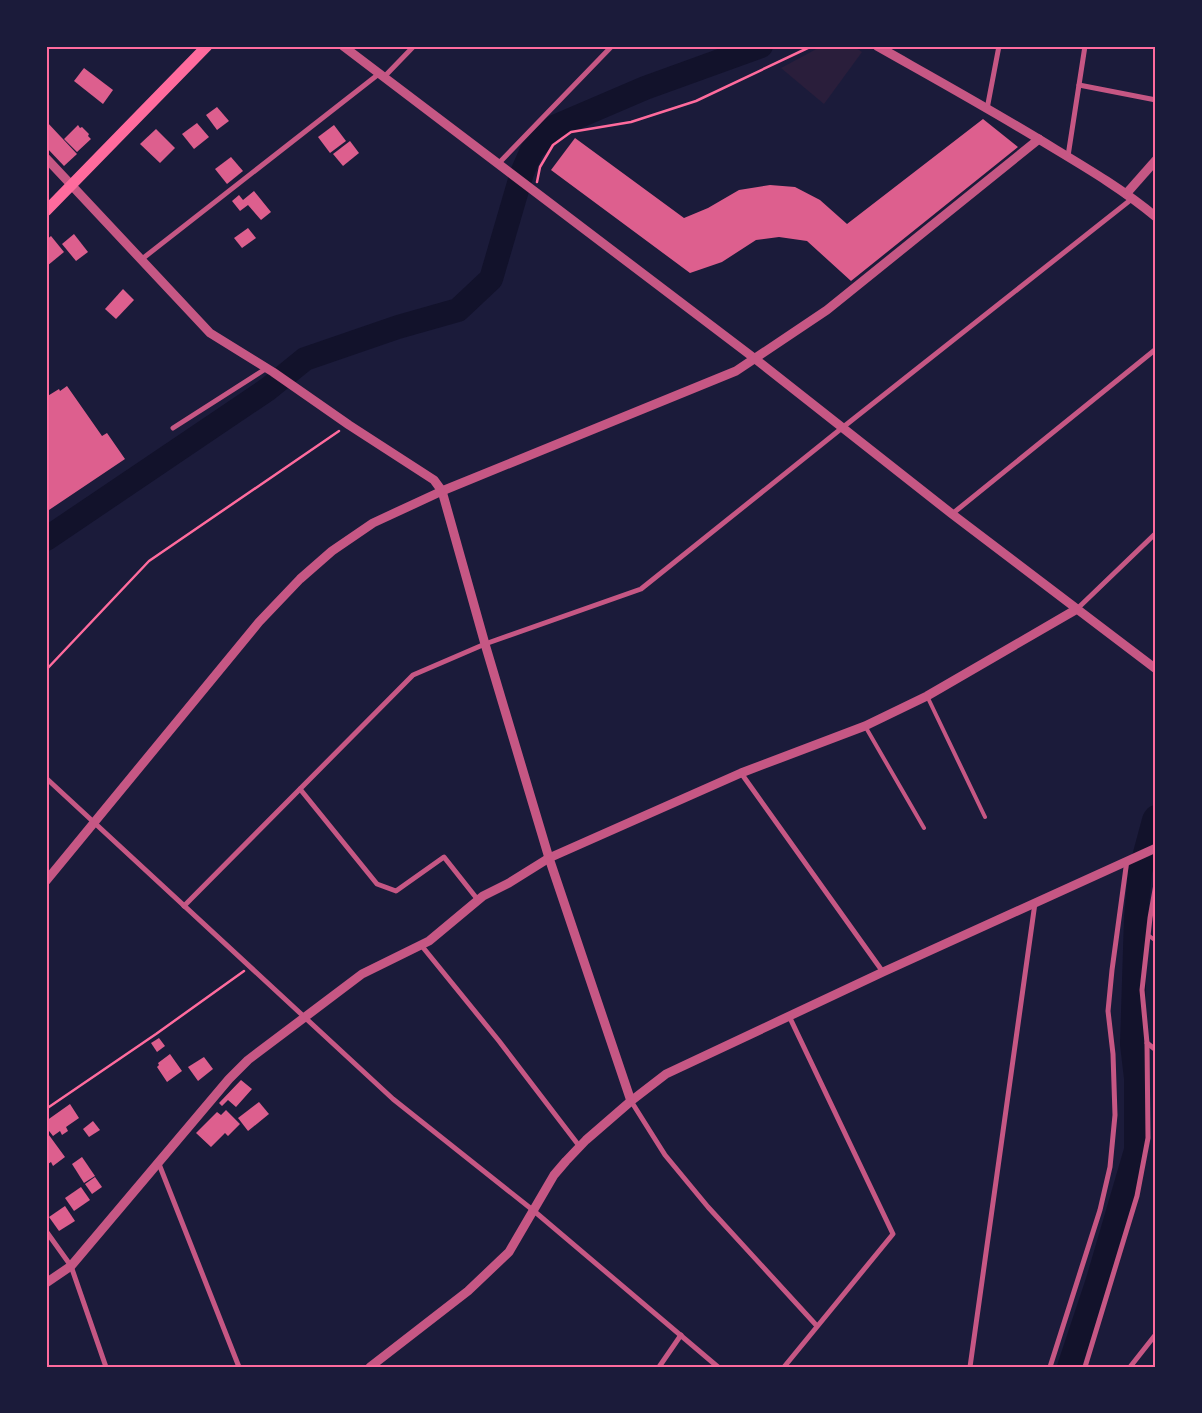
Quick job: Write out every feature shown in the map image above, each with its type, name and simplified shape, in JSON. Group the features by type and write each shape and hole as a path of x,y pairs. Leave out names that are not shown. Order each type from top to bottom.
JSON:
{"main road":[{"path":"46,211 206,46"}],"street":[{"path":"343,46 754,358 952,514 1156,669"},
{"path":"142,259 382,75 414,46"},
{"path":"498,164 612,46"},
{"path":"877,46 1068,156 1130,196 1156,218"},
{"path":"987,108 999,46"},
{"path":"1068,156 1085,46"},
{"path":"1078,85 1156,100"},
{"path":"46,881 259,622 300,579 332,551 373,523 442,491 736,371 827,310 1039,139"},
{"path":"46,158 210,333 270,370 349,425 434,480 442,491 485,644 549,858 632,1101 666,1155 708,1206 818,1326"},
{"path":"184,906 413,675 485,644 641,589 1130,196 1154,164"},
{"path":"952,514 1156,349"},
{"path":"173,428 270,370"},
{"path":"46,1283 71,1266 229,1079 248,1060 362,974 429,941 478,900 549,858 740,774 865,726 926,696 1077,609 1156,533"},
{"path":"740,774 883,972"},
{"path":"46,778 393,1099 534,1211 718,1367"},
{"path":"300,789 377,884 396,891 444,857 478,900"},
{"path":"370,1367 475,1285 509,1252 554,1175 586,1140 666,1074 1130,858 1156,848"},
{"path":"1050,1367 1100,1210 1110,1167 1115,1115 1113,1054 1108,1011 1112,970 1130,858"},
{"path":"1084,1367 1137,1196 1148,1138 1147,1043 1142,990 1156,884"},
{"path":"970,1367 1035,903"},
{"path":"421,945 499,1041 580,1147"},
{"path":"784,1367 893,1234 789,1016"},
{"path":"1147,1043 1156,1050"},
{"path":"159,1164 239,1367"},
{"path":"46,1230 71,1266 106,1367"},
{"path":"1130,1367 1156,1334"},
{"path":"659,1367 681,1335"}],"lane":[{"path":"926,696 985,817"},
{"path":"865,726 924,828"},
{"path":"1148,935 1156,941"}],"path":[{"path":"533,190 540,166 553,145 570,132 631,122 696,101 812,46"},
{"path":"46,670 149,560 349,425"},
{"path":"46,1109 156,1034 249,967"}],"shaded area":[{"path":"822,46 853,46 862,52 824,104 781,68"}],"building":[{"path":"84,68 113,90 103,104 74,81"},
{"path":"217,107 229,121 217,130 206,115"},
{"path":"983,119 1018,147 851,281 807,241 779,237 756,240 722,262 690,273 551,170 575,138 684,218 708,208 739,190 770,185 795,187 820,200 847,224"},
{"path":"46,121 77,154 64,166 46,147"},
{"path":"197,123 209,137 194,149 182,134"},
{"path":"78,125 89,134 88,136 91,139 77,152 64,139"},
{"path":"334,125 346,141 330,153 318,137"},
{"path":"156,129 175,148 160,163 140,144"},
{"path":"350,141 359,153 343,166 333,154"},
{"path":"231,157 243,171 227,184 215,169"},
{"path":"254,191 271,212 261,220 248,205 240,211 232,201 239,195 243,200"},
{"path":"248,228 256,238 242,248 234,238"},
{"path":"74,234 88,252 76,261 62,244"},
{"path":"51,236 64,252 47,266 46,240"},
{"path":"123,289 134,300 116,319 105,309"},
{"path":"67,386 102,436 107,433 125,459 46,512 46,397"},
{"path":"159,1038 165,1046 157,1052 151,1043"},
{"path":"170,1054 182,1071 167,1082 157,1067 158,1063"},
{"path":"204,1057 213,1069 198,1081 188,1067"},
{"path":"241,1080 252,1089 236,1107 228,1100 222,1106 219,1103"},
{"path":"259,1102 269,1114 248,1131 238,1118"},
{"path":"70,1104 79,1118 66,1127 68,1131 62,1135 60,1131 53,1136 46,1127 46,1121"},
{"path":"226,1110 240,1124 228,1136 225,1133 211,1147 196,1133 217,1112 221,1115"},
{"path":"93,1121 100,1130 89,1137 83,1129"},
{"path":"46,1131 65,1157 53,1166 51,1162 48,1164 46,1161"},
{"path":"82,1157 95,1176 84,1183 72,1164"},
{"path":"95,1177 102,1187 92,1194 85,1184"},
{"path":"81,1187 90,1200 74,1211 65,1198"},
{"path":"65,1206 75,1221 59,1231 49,1217"}],"waterway":[{"path":"46,539 268,389 305,359 398,327 458,310 491,279 522,173 532,150 554,127 645,88 761,46"},
{"path":"1069,1367 1098,1280 1136,1150 1136,1078 1132,1044 1136,918 1140,872 1156,817"}]}
